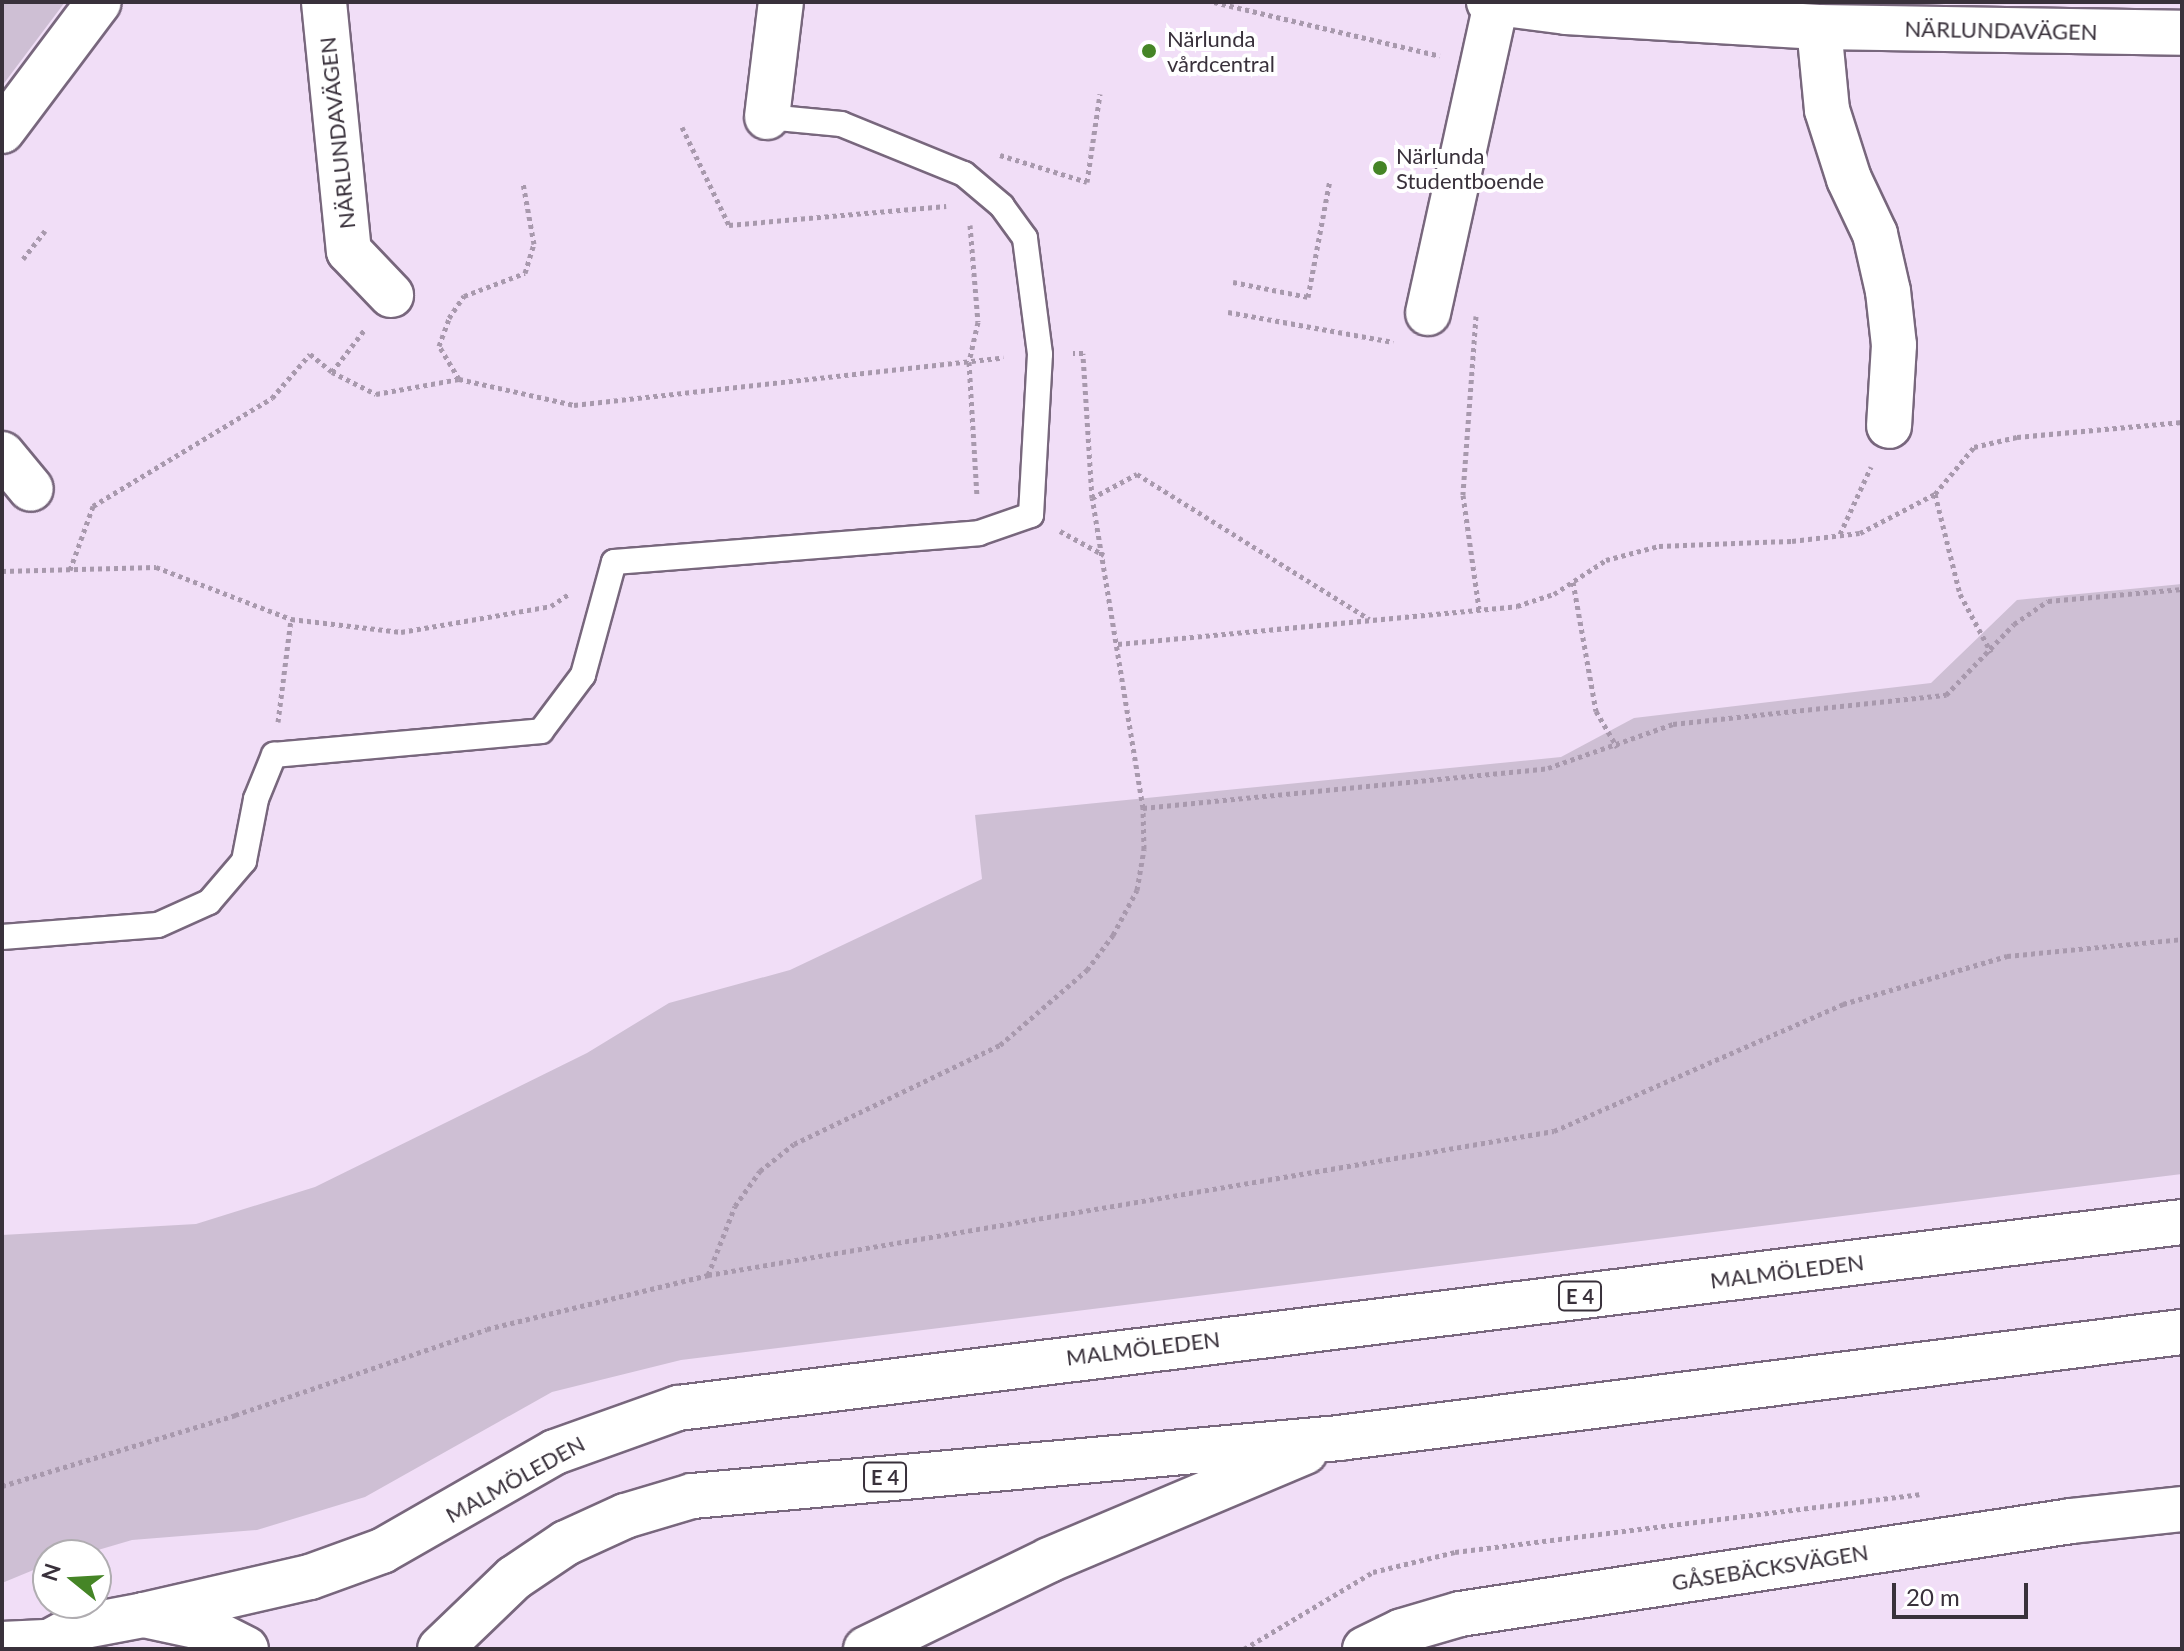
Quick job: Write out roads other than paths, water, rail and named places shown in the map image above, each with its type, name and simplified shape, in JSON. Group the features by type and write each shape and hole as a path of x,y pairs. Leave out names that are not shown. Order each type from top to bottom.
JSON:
{"main road":[{"path":"2,131 99,2"},
{"name":"NÄRLUNDAVÄGEN","path":"324,2 349,251 391,295"},
{"path":"767,117 781,2"},
{"name":"NÄRLUNDAVÄGEN","path":"1428,313 1492,3 1819,27 2182,33"},
{"path":"1819,27 1827,110 1849,179 1875,234 1888,291 1894,345 1889,426"},
{"path":"2,454 31,489"},
{"name":"MALMÖLEDEN","path":"144,1615 310,1577 382,1551 555,1452 678,1408 2182,1222"},
{"name":"E 4","path":"440,1649 514,1578 566,1543 625,1516 692,1496 1339,1438 2182,1332"},
{"path":"866,1649 1049,1560 1339,1438"},
{"name":"GÅSEBÄCKSVÄGEN","path":"1365,1649 1402,1631 1460,1614 2071,1521 2182,1509"},
{"name":"E 4","path":"41,1646 109,1618 144,1615 205,1628 246,1649"},
{"path":"2,1644 41,1646"}],"lane":[{"path":"2,937 158,925 209,902 244,861 256,799 274,755 541,731 583,675 614,562 979,533 1031,515 1040,354 1025,238 1002,206 964,174 841,124 767,117"}],"place":[{"name":"Närlunda vårdcentral","path":"1149,51"},
{"name":"Närlunda Studentboende","path":"1380,168"}]}
